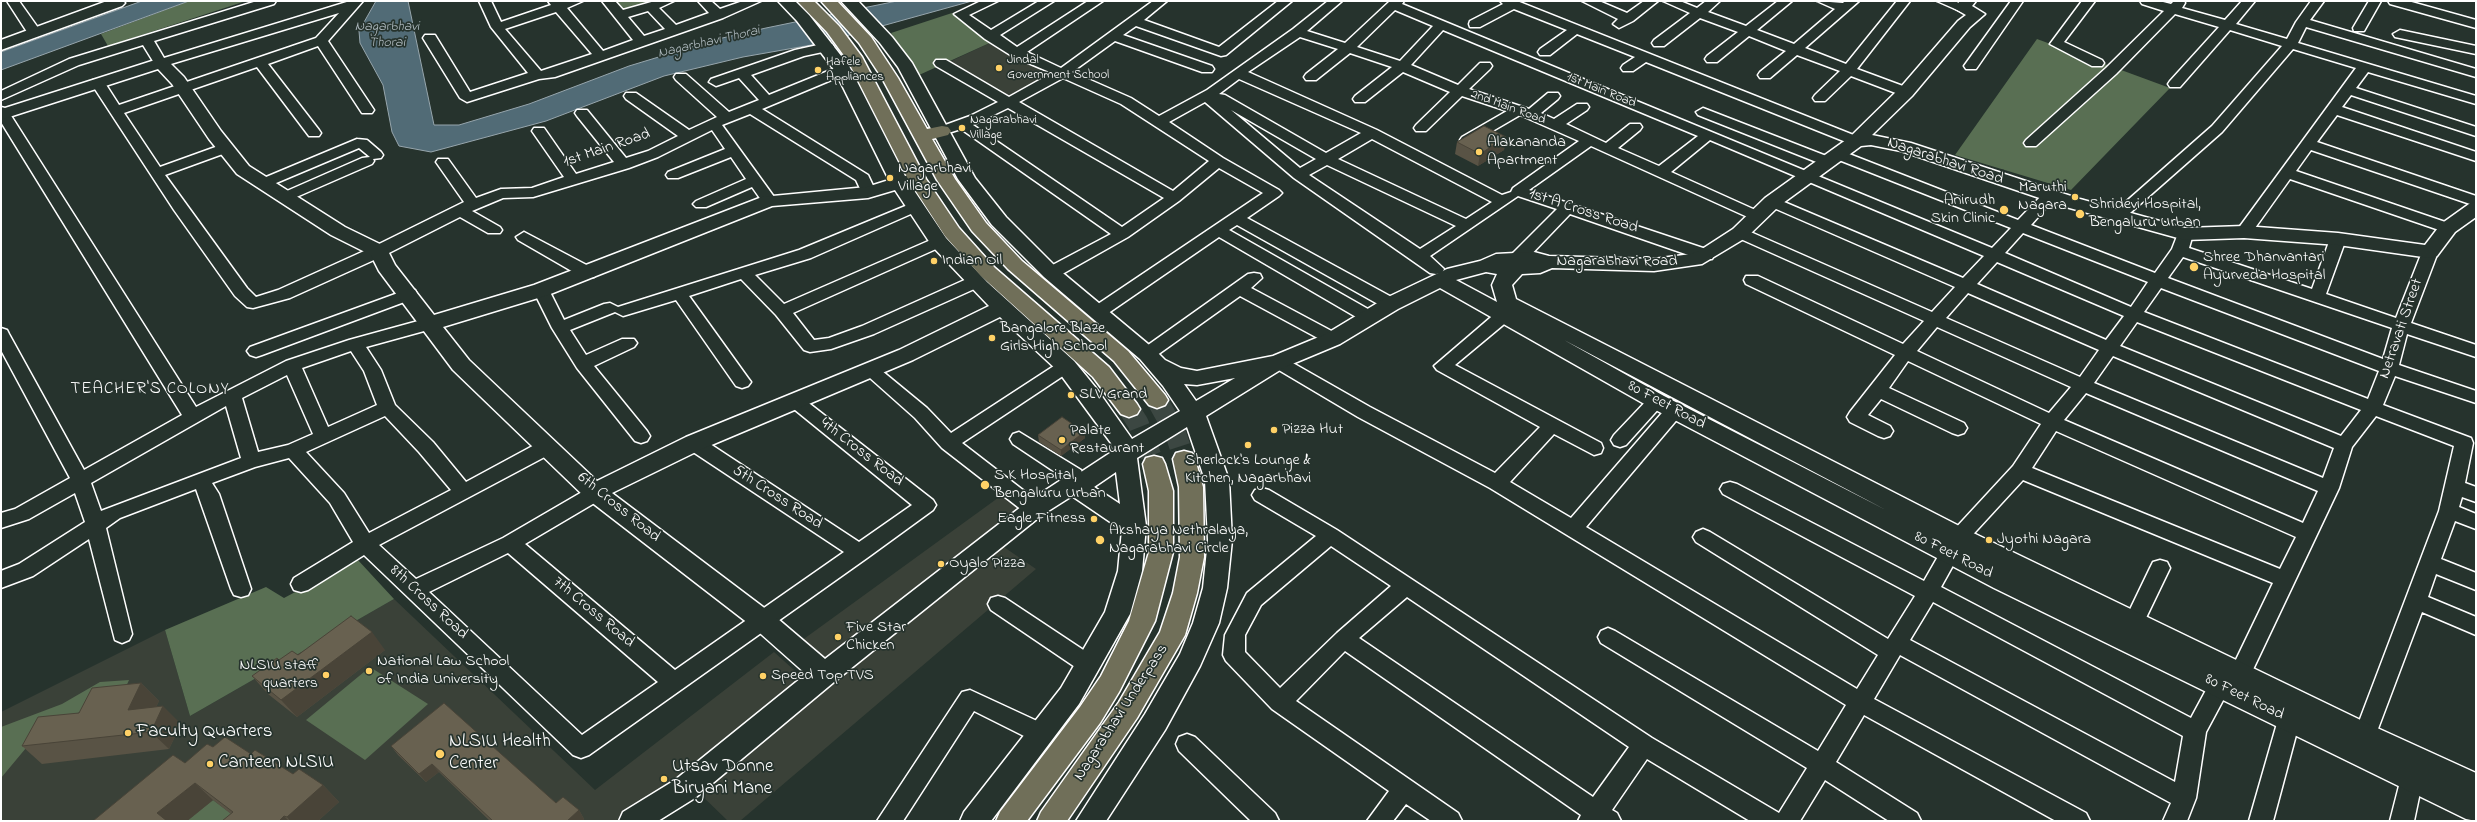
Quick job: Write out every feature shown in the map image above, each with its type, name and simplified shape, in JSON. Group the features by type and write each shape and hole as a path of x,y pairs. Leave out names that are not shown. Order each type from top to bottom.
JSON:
{"highway":[{"path":"805,1 811,16 846,45 870,83 908,181 932,204 968,252 1009,292 1101,372 1129,409"},
{"path":"844,6 870,35 890,78 946,180 995,246 1121,356 1157,400"},
{"path":"922,136 942,131"},
{"name":"Nagarabhavi Underpass","path":"1050,821 1128,710 1172,635 1185,593 1192,557 1191,487 1184,458"},
{"name":"Nagarabhavi Underpass","path":"1010,821 1090,715 1110,684 1142,621 1161,552 1161,491 1154,464"}],"street":[{"path":"13,1 34,32"},
{"path":"1,96 74,62 147,41 270,1"},
{"path":"485,1 497,27 537,75"},
{"path":"497,27 556,4 577,1"},
{"path":"608,1 642,42"},
{"path":"621,15 668,1"},
{"path":"704,1 718,15"},
{"path":"430,38 467,98 537,75 550,74 755,1"},
{"path":"786,1 811,16 825,45 843,70 908,181 915,207 939,242 975,282 1066,366 1088,393 1123,448 1134,526 1133,552 1126,590 1117,614 1070,696 974,821"},
{"path":"992,1 960,14 990,36 1017,53 1061,74 1126,101 1218,161 1274,194 1236,218 1098,312"},
{"path":"990,36 1048,1"},
{"path":"1017,53 1097,1"},
{"path":"942,131 964,124 1010,103 1061,74 1161,1"},
{"path":"1134,21 1222,52 1286,1"},
{"path":"1159,122 1209,95 1238,73 1298,32 1336,1"},
{"path":"1588,1 1623,21 1652,1"},
{"path":"1669,1 1795,48 1906,92"},
{"path":"1659,43 1714,1"},
{"path":"1712,59 1750,31 1786,1"},
{"path":"1823,1 1849,5"},
{"path":"1820,98 1849,70 1904,1"},
{"path":"1475,24 1509,2 1856,141 1906,92 1964,24 1977,14 1965,4 1943,1"},
{"path":"1971,66 2017,1"},
{"path":"2089,1 2058,40 2057,44 2097,63"},
{"path":"2146,1 2177,5 2228,26 2476,100"},
{"path":"2175,84 2249,1"},
{"path":"2117,217 2216,129 2291,44 2302,22 2318,1"},
{"path":"2359,28 2375,1"},
{"path":"2394,1 2476,24"},
{"path":"1,45 119,2"},
{"path":"116,111 321,42 356,3"},
{"path":"192,416 2,113 356,3"},
{"path":"1311,77 1348,48 1396,3"},
{"name":"1st Main Road","path":"1396,3 1440,26 1809,176 2133,314 2374,406 2470,445"},
{"path":"556,4 600,55"},
{"path":"1765,75 1795,48 1849,5"},
{"path":"2031,143 2111,71 2177,5"},
{"path":"651,6 674,31"},
{"path":"2302,22 2476,73"},
{"path":"1360,100 1402,66 1440,26"},
{"path":"1545,52 1576,29"},
{"name":"2nd Main Road","path":"1298,32 1402,66 1460,91 1524,112 1757,216"},
{"path":"2400,34 2476,50"},
{"path":"870,35 915,80 974,190 1015,239 1051,273 1152,359 1176,375 1197,378 1239,371 1278,362 1364,412 1497,483 1860,702 2078,821"},
{"path":"1113,36 1207,69"},
{"path":"147,41 161,63 183,88 243,170 338,231 379,251"},
{"path":"321,42 367,110"},
{"path":"716,82 825,45"},
{"path":"1628,68 1646,57"},
{"path":"260,62 314,133"},
{"path":"941,63 1174,198"},
{"path":"1421,128 1485,66"},
{"path":"2244,232 2365,66"},
{"name":"1st Main Road","path":"156,173 241,292 253,303 284,294 379,251 467,207 501,194 533,192 624,165 653,154 720,120 843,70"},
{"path":"742,73 767,101"},
{"path":"1238,73 1372,133 1502,201"},
{"path":"681,77 720,120 734,151 769,201"},
{"path":"98,83 156,173 226,148"},
{"path":"2348,90 2476,132"},
{"path":"1209,95 1326,159 1467,225"},
{"path":"1209,95 1299,175 1420,256 1444,274"},
{"path":"631,96 688,136"},
{"path":"1464,142 1553,96"},
{"path":"1555,125 1582,107"},
{"path":"751,108 863,178 868,192"},
{"path":"2334,108 2476,157"},
{"path":"1704,112 2021,227 2389,368 2476,397"},
{"path":"582,113 624,165"},
{"path":"964,124 1122,234"},
{"path":"1607,149 1635,127"},
{"path":"539,132 573,180"},
{"path":"1299,175 1372,133"},
{"path":"1660,173 1708,135"},
{"name":"Nagarabhavi Road","path":"1278,362 1332,339 1444,274 1486,266 1496,260 1517,263 1534,258 1548,262 1654,265 1685,262 1706,255 1740,233 1772,202 1834,159 1856,141 1871,140 1904,147 2049,196 2117,217 2183,242 2244,232 2338,239 2430,252"},
{"name":"1st A Cross Road","path":"1518,191 1589,141"},
{"path":"264,183 357,143 362,143 371,158 285,196"},
{"path":"2308,144 2476,202"},
{"path":"673,175 734,151"},
{"path":"1051,273 1122,234 1174,198 1218,161"},
{"path":"443,162 467,207 494,230"},
{"path":"2287,173 2448,228"},
{"path":"701,204 754,181"},
{"path":"1,521 22,514 192,416 292,365 355,344 429,324 541,290 588,273 769,201 868,192 908,181"},
{"path":"1420,256 1518,191"},
{"name":"1st A Cross Road","path":"1518,191 1706,255"},
{"path":"1884,431 1856,416 1878,390 1905,353 2049,196"},
{"path":"1772,202 2110,348 2344,445"},
{"path":"560,328 616,309 679,293 805,254 915,207"},
{"path":"1567,208 1503,280 1502,285 1505,308 1443,366 1594,448"},
{"path":"2430,252 2448,228 2476,208"},
{"path":"1236,218 1392,304"},
{"path":"1219,231 1370,317"},
{"path":"1740,233 1936,318 2083,385 2329,488"},
{"path":"524,237 588,273"},
{"path":"2317,297 2338,239"},
{"path":"782,311 939,242"},
{"path":"1787,821 1929,591 1954,546 2020,471 2052,422 2083,385 2110,348 2183,242 2317,297 2476,351"},
{"name":"6th Cross Road","path":"379,251 386,267 409,294 429,324 461,365 595,493 762,620 825,674"},
{"name":"Netravati Street","path":"2175,821 2184,798 2195,731 2230,680 2284,579 2329,488 2344,445 2374,406 2389,368 2401,326 2430,252"},
{"path":"744,273 782,311 810,346 831,343 868,330 975,282"},
{"name":"80 Feet Road","path":"1444,274 1505,308 1954,546 2134,622 2230,680 2289,720 2476,810"},
{"path":"1152,359 1254,278"},
{"path":"1752,280 2052,422 2307,533"},
{"path":"1240,289 1332,339"},
{"path":"541,290 560,328 583,364 641,436"},
{"path":"679,293 742,382"},
{"path":"256,351 409,294"},
{"path":"413,590 510,543 595,493 694,443 870,370 1002,308"},
{"name":"80 Feet Road","path":"1505,308 1665,406 2230,680 2365,735 2476,786"},
{"path":"1,334 81,481 94,524 122,634"},
{"path":"583,364 628,343"},
{"path":"355,344 372,370 387,408 426,447 463,492"},
{"path":"1090,821 1155,722 1191,658 1206,623 1218,565 1219,508 1217,480 1190,408 1152,359"},
{"path":"633,821 686,789 825,674 1073,480 1084,482 1123,448 1190,408 1278,362"},
{"path":"292,365 323,436"},
{"path":"949,443 1066,366"},
{"path":"870,370 921,413 949,443 1034,509"},
{"path":"1123,448 1162,431 1239,371"},
{"path":"1878,390 1958,428"},
{"path":"232,395 251,461"},
{"name":"4th Cross Road","path":"795,401 926,505 860,553"},
{"path":"1620,440 1665,406"},
{"path":"1573,529 1665,406"},
{"path":"1,580 26,570 70,543 94,524 113,513 251,461 292,450 387,408"},
{"path":"1497,483 1551,426"},
{"path":"1019,439 1134,526"},
{"name":"5th Cross Road","path":"694,443 860,553"},
{"path":"2365,735 2449,511 2454,486 2470,445"},
{"path":"301,584 365,544 547,447"},
{"name":"8th Cross Road","path":"292,450 337,498 365,544 581,748 675,683"},
{"path":"2020,471 2284,579"},
{"path":"200,479 209,494 241,589"},
{"path":"2454,486 2476,495"},
{"path":"1730,489 1929,591 2195,731"},
{"path":"1262,495 1330,535 1644,745 1771,821"},
{"path":"2449,511 2476,522"},
{"path":"1330,535 1254,599 1235,635 1234,655 1280,702 1450,821"},
{"path":"1704,537 1894,648 2184,798"},
{"name":"7th Cross Road","path":"510,543 675,683"},
{"path":"675,683 762,620 860,553"},
{"path":"2429,562 2476,582"},
{"path":"2134,622 2160,568"},
{"path":"1280,702 1344,639 1407,586"},
{"path":"2416,601 2476,626"},
{"path":"998,604 1089,665"},
{"path":"1608,637 1821,765 1909,821"},
{"path":"1344,639 1599,818 1644,745"},
{"path":"889,821 916,784 970,699 1042,734"},
{"path":"2261,821 2289,720"},
{"path":"1187,744 1267,821"},
{"path":"2402,821 2412,778"},
{"path":"1379,821 1404,790"}],"shaded area":[{"name":"Jindal Government School","path":"994,41 1048,75 1007,98 949,62"},
{"path":"1002,495 1021,509 823,659 801,641"},
{"path":"1001,545 1036,569 740,821 728,821 699,793"},
{"name":"National Law School of India University","path":"394,599 595,790 774,652 803,678 676,783 616,821 1,821 1,712 165,630 190,716"}],"green space":[{"path":"189,1 246,1 108,46 101,34"},
{"path":"615,1 675,1 630,16"},
{"path":"952,13 994,41 919,75 891,33"},
{"path":"2037,39 2170,88 2071,190 1955,155"},
{"path":"357,559 394,599 190,716 165,630 266,587 284,598"},
{"path":"370,667 428,704 365,760 306,720"},
{"path":"129,680 125,689 115,696 67,718 31,742 1,778 1,727 62,704 100,682"},
{"path":"213,800 241,821 187,821"}],"water":[{"path":"142,1 189,1 1,70 1,52"},
{"name":"Nagarbhavi Thorai","path":"376,1 408,1 434,125 459,125 529,104 629,66 718,39 897,1 972,1 817,44 743,57 664,76 546,121 431,152 399,146 392,132 383,85 360,43 359,31"}],"building":[{"path":"1484,126 1506,137 1480,154 1457,142"},
{"name":"Palate Restaurant","path":"1062,417 1084,432 1061,450 1038,435"},
{"path":"351,616 372,632 281,700 252,676 277,658 279,660 292,651 298,655"},
{"path":"141,683 128,710 163,706 151,732 22,746 38,717 79,713 92,688"},
{"path":"444,703 556,803 563,797 579,810 567,821 493,821 432,764 419,774 391,746"},
{"path":"225,737 251,754 255,750 293,774 299,769 323,785 287,817 284,816 279,821 222,821 233,812 195,783 157,813 167,821 93,821 173,755 185,763 207,744 213,747"}],"tunnel":[{"path":"1157,400 1175,432 1184,459"},
{"path":"1129,409 1138,423 1154,464"}],"place":[{"name":"Jindal Government School","path":"999,68"},
{"name":"Hafele Appliances","path":"818,70"},
{"name":"Nagarabhavi Village","path":"962,128"},
{"name":"Alakananda Apartment","path":"1479,152"},
{"name":"Nagarbhavi Village","path":"890,178"},
{"name":"Maruthi Nagara","path":"2075,197"},
{"name":"Anirudh Skin Clinic","path":"2004,210"},
{"name":"Shridevi Hospital, Bengaluru Urban","path":"2080,214"},
{"name":"Indian Oil","path":"934,261"},
{"name":"Shree Dhanvantari Ayurveda Hospital","path":"2194,267"},
{"name":"Bangalore Blaze Girls High School","path":"992,338"},
{"name":"SLV Grand","path":"1071,395"},
{"name":"Pizza Hut","path":"1274,430"},
{"name":"Palate Restaurant","path":"1062,440"},
{"name":"Sherlock's Lounge & Kitchen, Nagarbhavi","path":"1248,445"},
{"name":"S K Hospital, Bengaluru Urban","path":"985,485"},
{"name":"Eagle Fitness","path":"1094,519"},
{"name":"Akshaya Nethralaya, Nagarabhavi Circle","path":"1100,540"},
{"name":"Jyothi Nagara","path":"1989,540"},
{"name":"Oyalo Pizza","path":"941,564"},
{"name":"Five Star Chicken","path":"838,637"},
{"name":"National Law School of India University","path":"369,671"},
{"name":"NLSIU staff quarters","path":"326,675"},
{"name":"Speed Top TVS","path":"763,676"},
{"name":"Faculty Quarters","path":"128,733"},
{"name":"NLSIU Health Center","path":"440,754"},
{"name":"Canteen NLSIU","path":"210,764"},
{"name":"Utsav Donne Biryani Mane","path":"664,779"}],"district":[{"name":"TEACHER'S COLONY","path":"150,390"}]}
